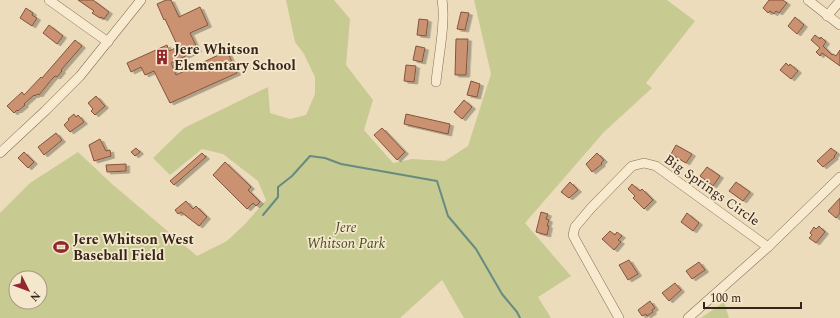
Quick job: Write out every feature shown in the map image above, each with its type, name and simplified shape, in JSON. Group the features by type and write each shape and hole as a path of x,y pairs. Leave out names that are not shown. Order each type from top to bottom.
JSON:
{"street":[{"path":"49,0 108,42"},
{"path":"0,154 80,76 141,0"},
{"path":"436,82 443,21 442,0"},
{"path":"808,0 840,25"},
{"path":"827,16 840,1"},
{"name":"Big Springs Circle","path":"619,318 574,235 575,226 632,166 644,164 656,166 768,247"},
{"path":"688,318 768,247 840,177"}],"green space":[{"name":"Jere Whitson Park","path":"286,0 334,0 350,19 346,65 373,100 364,130 393,163 412,159 445,161 468,146 491,74 474,0 667,0 695,21 646,83 652,88 604,132 525,223 571,276 538,297 551,318 464,318 442,280 400,318 0,318 0,213 30,183 78,152 112,184 197,256 227,241 246,223 266,200 258,181 223,154 202,149 170,175 153,158 184,128 268,87 270,113 290,119 306,115 315,94 315,77 304,54 295,42"},
{"path":"724,302 729,318 701,318"}],"building":[{"path":"78,0 93,0 109,12 104,19 101,17 100,18 92,13 94,11"},
{"name":"Jere Whitson Elementary School","path":"166,0 171,0 179,17 200,7 208,25 190,33 198,50 171,63 176,75 227,51 237,73 170,103 154,71 145,75 141,67 131,72 127,63 167,45 169,51 178,47 157,4"},
{"path":"769,0 783,0 787,3 779,13 776,11 774,14 770,11 768,13 763,8"},
{"path":"26,8 37,18 32,26 20,18"},
{"path":"461,12 469,13 465,30 457,29"},
{"path":"795,17 804,25 797,34 788,26"},
{"path":"419,19 428,20 426,36 417,35"},
{"path":"49,25 63,36 57,44 43,33"},
{"path":"815,35 820,39 821,37 826,42 823,46 832,55 833,54 836,56 840,50 840,66 822,53 820,56 816,52 820,48 811,40"},
{"path":"456,39 468,39 466,75 455,75"},
{"path":"75,40 82,46 61,70 62,71 57,77 55,76 52,79 39,95 34,95 24,104 25,105 14,113 7,106 22,92 24,95 41,77 42,78"},
{"path":"416,46 425,48 422,62 413,60"},
{"path":"786,63 789,66 790,64 798,71 791,79 780,70"},
{"path":"406,65 416,66 414,82 404,81"},
{"path":"471,81 480,84 477,97 467,95"},
{"path":"96,96 105,106 95,115 91,111 93,109 88,103"},
{"path":"464,100 472,107 462,119 454,112"},
{"path":"74,114 76,117 78,115 84,122 70,132 64,125"},
{"path":"406,114 450,124 448,134 404,124"},
{"path":"382,128 405,152 397,160 374,135"},
{"path":"56,133 62,140 44,155 38,147"},
{"path":"100,139 106,151 110,150 111,156 94,161 89,145"},
{"path":"676,145 692,154 686,163 671,154"},
{"path":"136,148 140,152 135,156 131,152"},
{"path":"831,148 837,153 834,156 835,157 823,167 817,161"},
{"path":"24,152 34,162 28,168 18,158"},
{"path":"202,153 206,157 174,185 170,181"},
{"path":"597,153 604,160 601,163 602,164 592,172 586,164"},
{"path":"225,162 251,187 248,190 260,202 256,206 253,203 247,209 213,175"},
{"path":"126,164 126,171 107,172 106,165"},
{"path":"707,167 720,176 713,186 700,176"},
{"path":"570,182 578,190 569,198 561,192"},
{"path":"736,182 750,192 743,201 729,191"},
{"path":"632,184 640,191 642,189 653,200 644,209 633,198 635,196 628,189"},
{"path":"840,198 840,213 836,218 828,211"},
{"path":"186,201 193,209 196,206 207,217 199,226 181,212 178,214 175,210"},
{"path":"541,212 548,214 546,219 549,220 547,235 536,232"},
{"path":"687,213 699,223 693,231 681,222"},
{"path":"819,226 825,232 816,243 809,238 812,235 810,233 814,227 816,229"},
{"path":"610,231 615,235 617,232 622,236 618,240 621,242 614,250 602,239"},
{"path":"629,260 638,274 628,280 619,265"},
{"path":"699,262 705,270 692,279 686,271"},
{"path":"675,283 681,290 669,301 662,293"},
{"path":"650,301 655,308 652,310 653,312 647,316 646,314 642,316 638,310"}],"waterway":[{"path":"263,215 278,197 278,187 292,176 310,156 325,158 341,164 437,181 448,216 476,249 502,294 520,318"}],"place":[{"name":"Jere Whitson Elementary School","path":"162,57"},
{"name":"Jere Whitson West Baseball Field","path":"61,247"}]}
